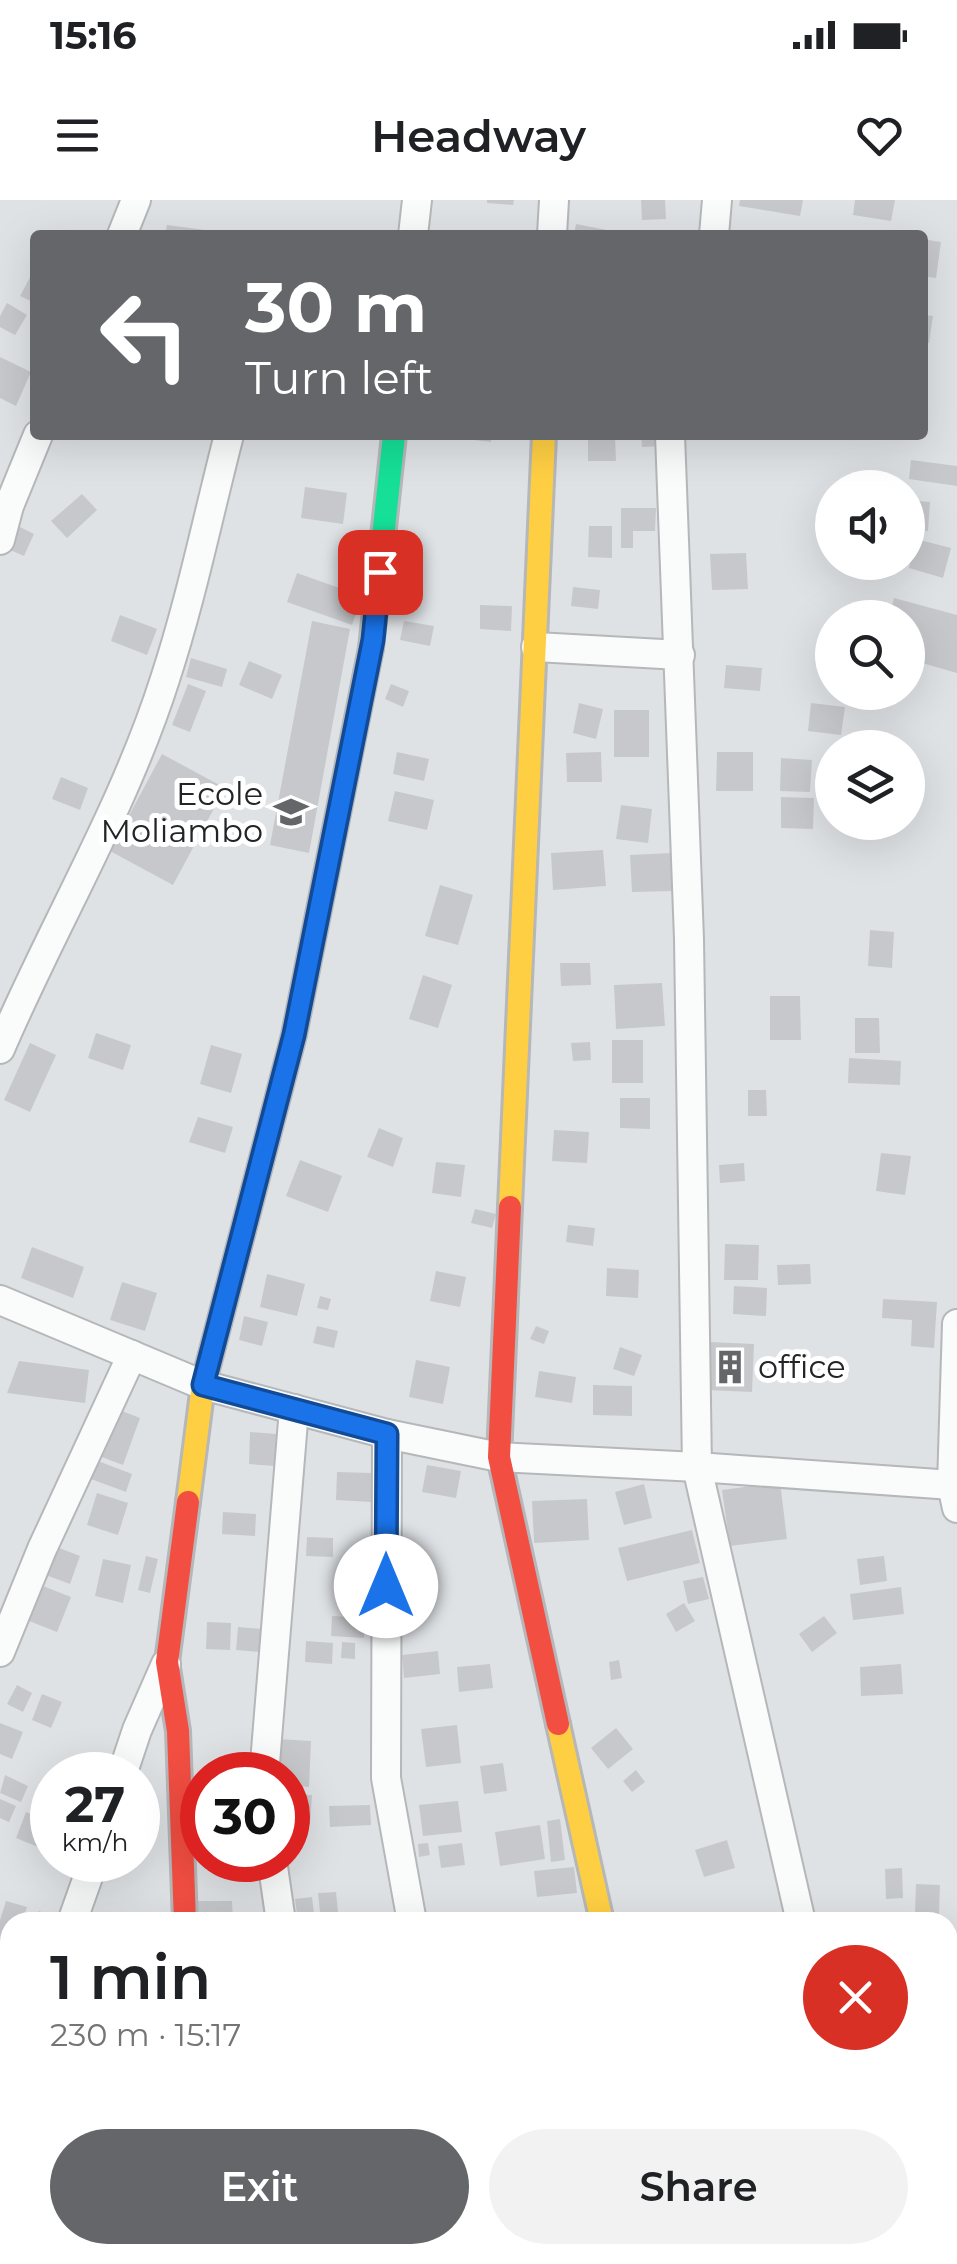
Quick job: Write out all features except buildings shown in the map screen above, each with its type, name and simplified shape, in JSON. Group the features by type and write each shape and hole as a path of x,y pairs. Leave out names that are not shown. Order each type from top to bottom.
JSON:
{"street":[{"path":"124,230 136,200"},
{"path":"414,230 417,200"},
{"path":"552,230 554,200"},
{"path":"714,230 717,200"},
{"path":"0,540 9,506 36,440"},
{"path":"0,1049 36,966 102,838 159,695 227,440"},
{"path":"130,1752 166,1662 203,1385 294,1035 373,640 393,440"},
{"path":"544,440 499,1457 600,1912"},
{"path":"670,440 689,959 697,1466 799,1912"},
{"path":"536,647 680,655"},
{"path":"0,1300 203,1385 387,1434 499,1457 697,1466 954,1497 957,1324"},
{"path":"0,1652 42,1550 132,1355"},
{"path":"266,1752 294,1409"},
{"path":"387,1434 386,1778 410,1912"},
{"path":"166,1662 178,1731 185,1912"},
{"path":"76,1912 86,1882"},
{"path":"275,1882 279,1912"}],"traffic: fast":[{"path":"371,648 393,440"}],"traffic: slow":[{"path":"510,1207 544,440"},
{"path":"188,1502 203,1385 294,1035 371,648"},
{"path":"558,1724 600,1912"}],"traffic: jam":[{"path":"510,1207 499,1457 558,1724"},
{"path":"185,1912 178,1731 167,1662 188,1502"}],"place":[{"name":"Ecole Moliambo","path":"291,812"},
{"name":"office","path":"730,1367"}],"route":[{"path":"380,572 373,640 294,1035 203,1385 387,1434 386,1586"}]}
